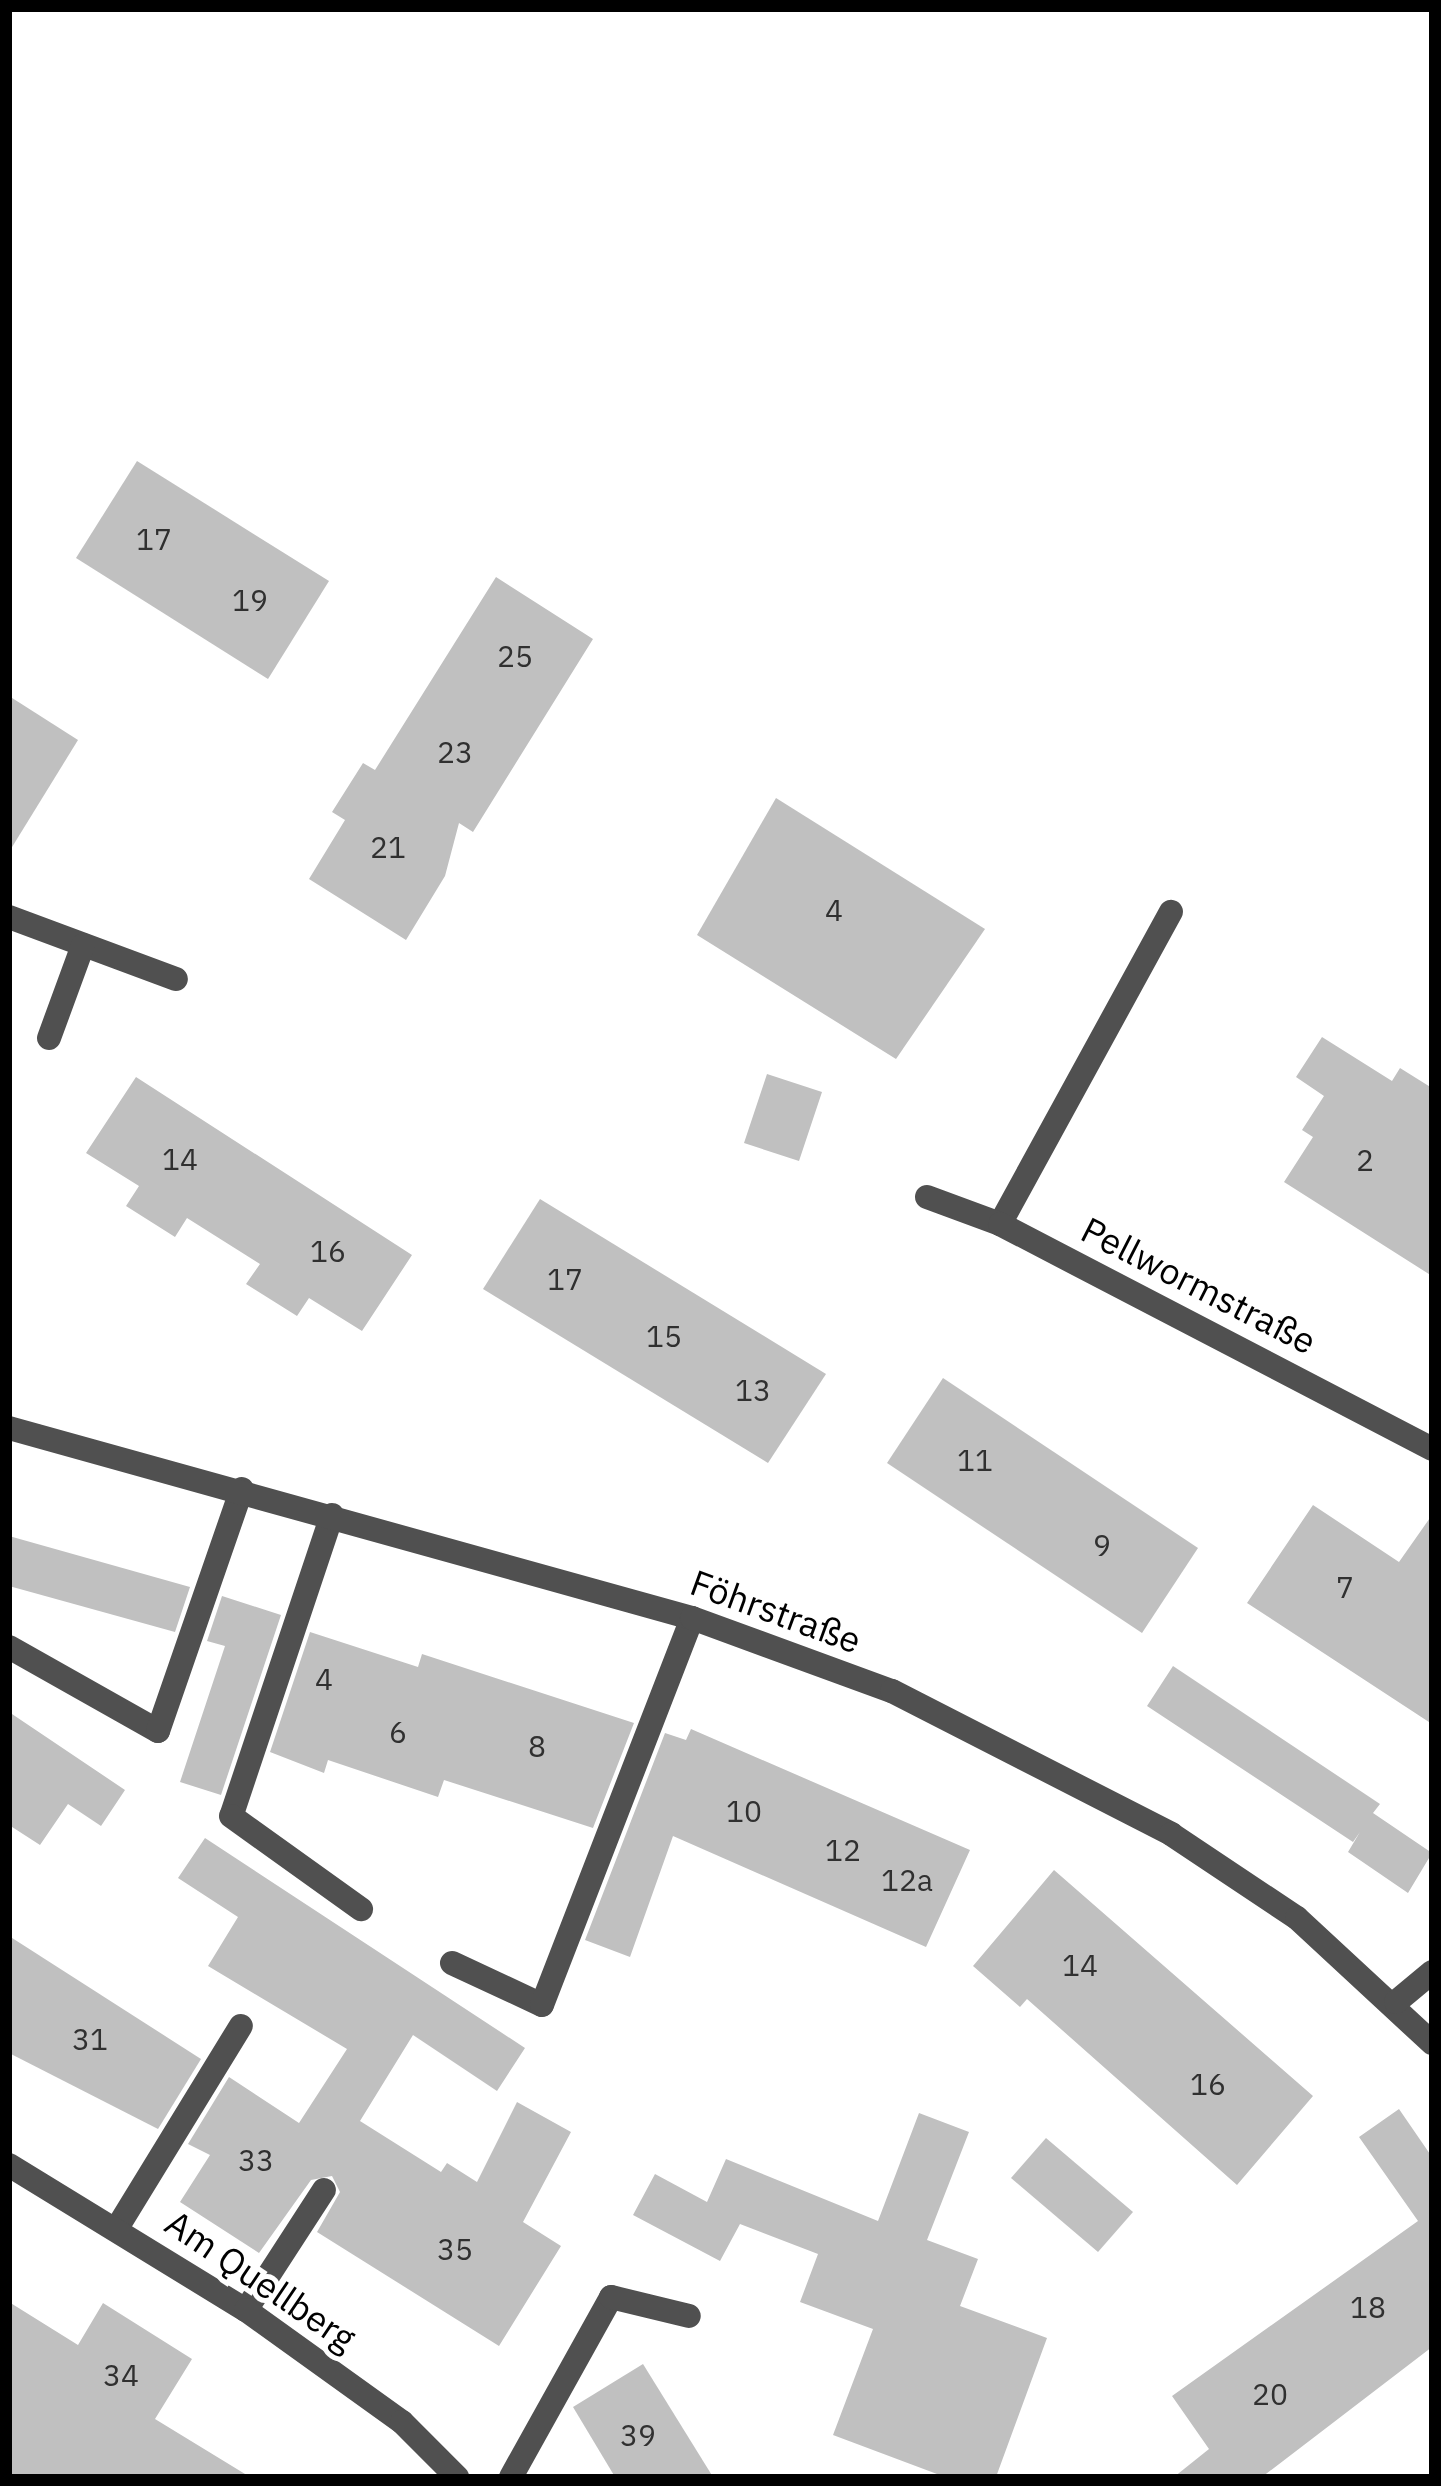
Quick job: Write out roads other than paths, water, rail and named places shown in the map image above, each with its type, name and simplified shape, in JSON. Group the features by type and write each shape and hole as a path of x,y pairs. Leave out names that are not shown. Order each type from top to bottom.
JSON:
{"street":[{"path":"1000,1224 1172,912"},
{"path":"9,917 176,979"},
{"path":"49,1038 82,945"},
{"name":"Pellwormstraße","path":"927,1197 1000,1224 1432,1449"},
{"name":"Föhrstraße","path":"9,1428 242,1489 692,1618 892,1691 1036,1758 1297,1918 1396,2002 1432,2043"},
{"path":"9,1647 158,1730 242,1489"},
{"path":"332,1515 231,1816 361,1909"},
{"path":"452,1963 542,2005 692,1618"},
{"path":"1396,2002 1432,1972"},
{"path":"117,2228 241,2026"},
{"name":"Am Quellberg","path":"9,2165 246,2310 402,2422 457,2477"},
{"path":"246,2310 324,2190"},
{"path":"511,2477 611,2297 688,2316"}]}
